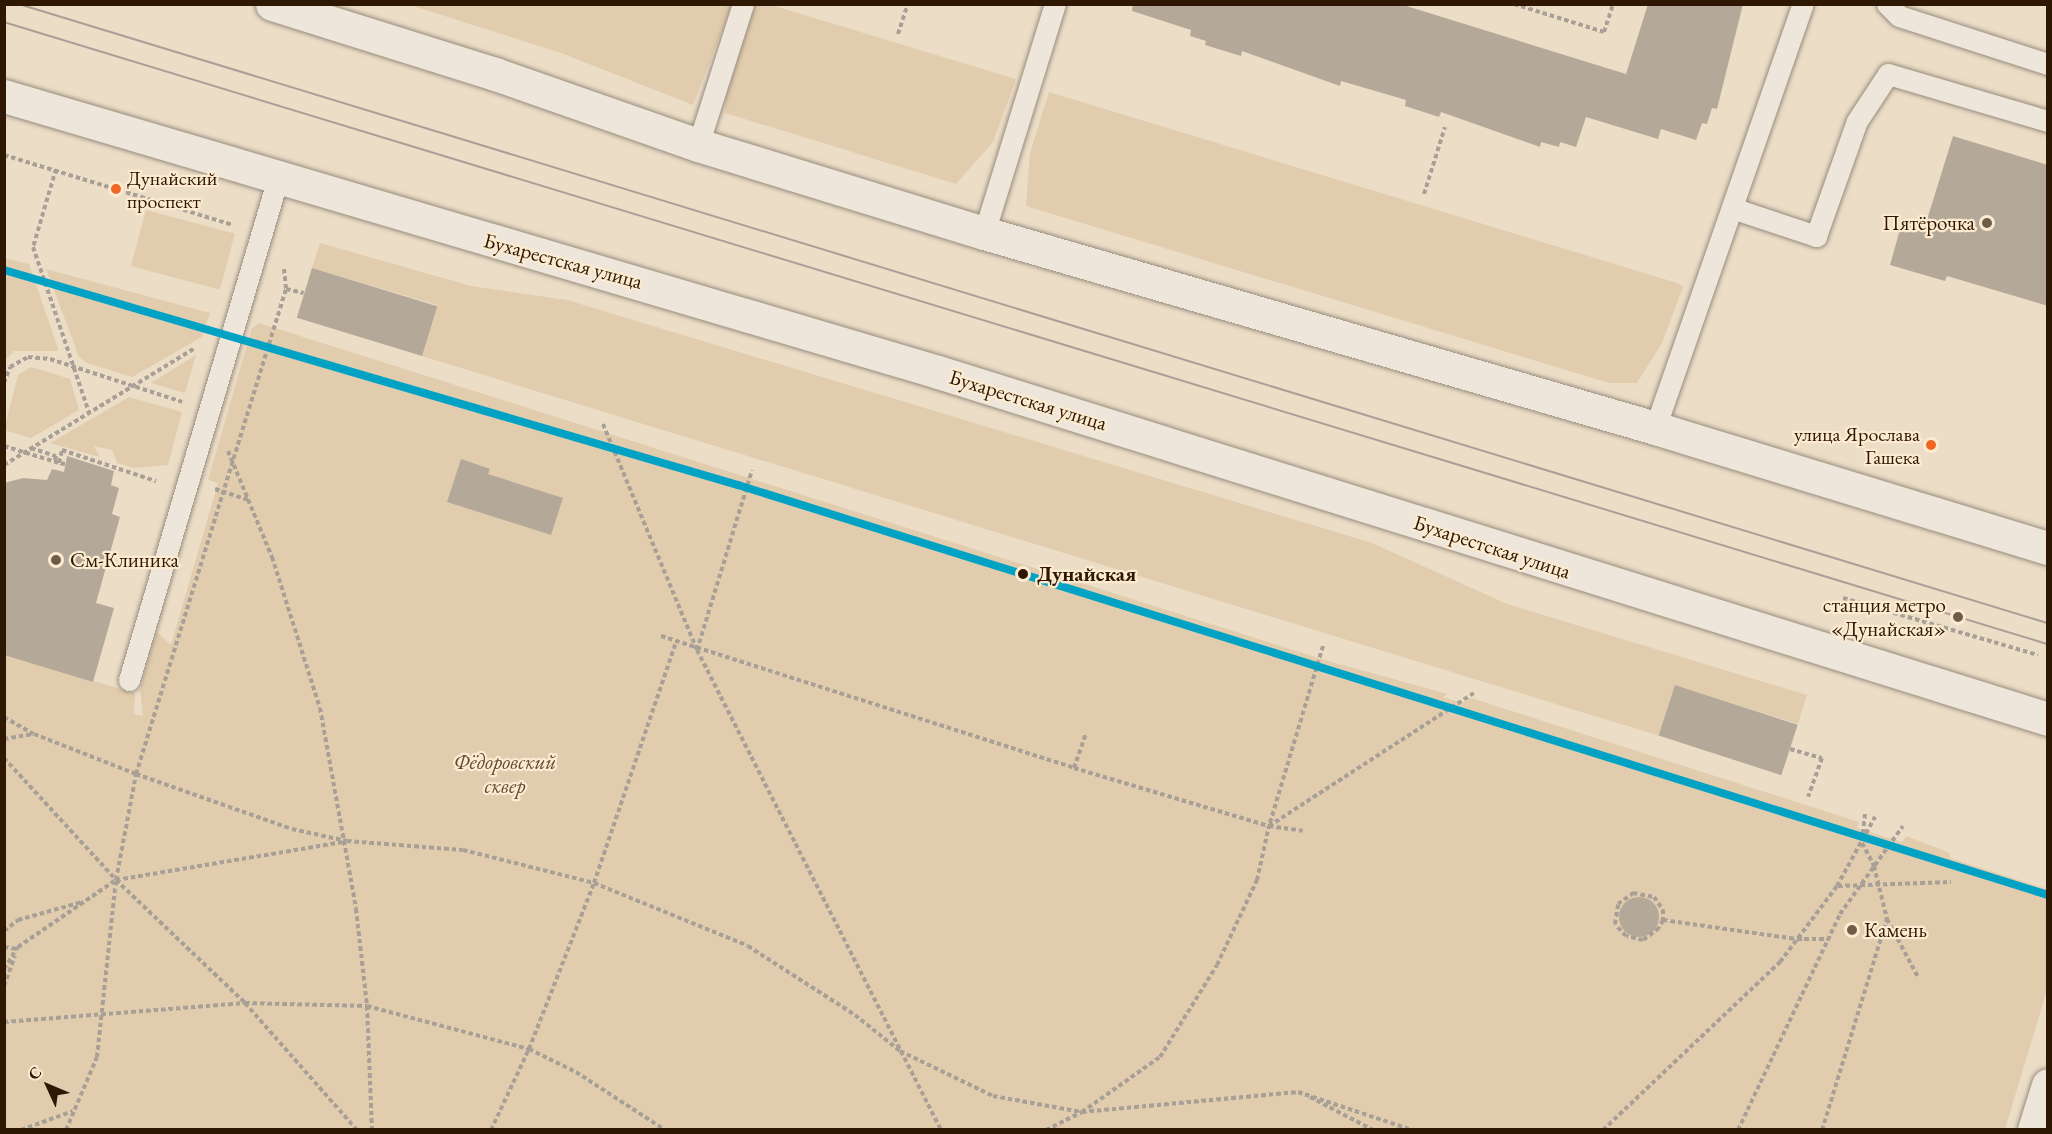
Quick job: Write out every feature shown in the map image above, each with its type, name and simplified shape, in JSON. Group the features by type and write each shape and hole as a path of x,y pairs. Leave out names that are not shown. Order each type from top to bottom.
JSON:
{"street":[{"path":"272,4 495,74 698,145 984,233 1655,428 2048,548"},
{"name":"Бухарестская улица","path":"4,96 939,372 2048,719"},
{"path":"2034,1130 2048,1085"}],"lane":[{"path":"698,145 743,4"},
{"path":"984,233 1055,4"},
{"path":"1655,428 1803,4"},
{"path":"1887,4 1899,16 2048,64"},
{"path":"1732,208 1816,236 1857,121 1888,74 2048,121"},
{"path":"129,680 278,178"}],"path":[{"path":"898,34 908,4"},
{"path":"1514,4 1604,32 1613,4"},
{"path":"1424,194 1445,127"},
{"path":"4,155 282,241 286,289 234,464 136,774 116,880 97,1057 66,1130"},
{"path":"56,170 33,247 72,368 89,412"},
{"path":"286,289 304,293"},
{"path":"4,465 199,346"},
{"path":"4,383 10,367 28,357 72,368 209,411 234,464 272,557 320,708 347,842 367,1006 372,1130"},
{"path":"603,424 696,650 940,1130"},
{"path":"4,446 65,464"},
{"path":"31,448 56,456 57,462"},
{"path":"57,462 62,450 186,490"},
{"path":"696,650 752,470"},
{"path":"1843,597 2038,655"},
{"path":"661,636 696,650 1074,768 1269,826 1303,831"},
{"path":"491,1130 529,1048 594,883 676,642"},
{"path":"1046,1130 1082,1112 1160,1057 1217,965 1257,880 1269,826 1323,646"},
{"path":"1269,826 1474,693"},
{"path":"4,717 34,734 219,806 347,842 463,850 594,883 748,946 855,1015 900,1051 993,1096 1082,1112 1298,1092 1412,1130"},
{"path":"1074,768 1086,733"},
{"path":"4,739 34,734"},
{"path":"1790,748 1822,758 1808,796"},
{"path":"4,758 116,880 245,1003 357,1130"},
{"path":"1865,814 1862,843 1874,866 1887,919 1918,976"},
{"path":"1603,1130 1747,994 1797,939 1838,886 1875,817"},
{"path":"1738,1130 1829,939 1861,883 1903,826"},
{"path":"4,969 18,947 116,880 347,842"},
{"path":"1838,886 1877,881 1951,882"},
{"path":"1633,893 1654,897 1663,910 1662,920 1659,928 1643,940 1626,936 1615,924 1618,904 1633,893"},
{"path":"4,931 18,920 84,902"},
{"path":"1822,1130 1887,919"},
{"path":"1662,920 1797,939 1829,939"},
{"path":"4,948 18,947"},
{"path":"4,986 18,947"},
{"path":"4,1022 245,1003 367,1006 529,1048 576,1072 665,1130"},
{"path":"1298,1092 1372,1130"},
{"path":"21,1130 74,1111"}],"green space":[{"path":"410,5 732,5 693,105 561,53"},
{"path":"755,5 771,5 1016,79 993,142 956,184 725,113 726,93"},
{"path":"1049,92 1677,283 1683,287 1662,343 1637,383 1609,383 1026,206 1030,153"},
{"path":"146,210 235,234 220,290 131,266"},
{"path":"320,243 471,286 567,300 1372,543 1507,604 1807,695 1798,724 1675,685 1660,736 422,356 437,305 312,268"},
{"path":"4,258 29,264 59,351 14,351 5,360"},
{"path":"46,269 210,313 202,337 132,377 87,363 79,357"},
{"name":"Фёдоровский сквер","path":"259,323 1328,661 1448,694 1443,697 1462,703 1471,698 1859,822 1857,828 1902,842 1906,836 1950,853 1950,858 2047,889 2047,990 2005,1129 5,1129 4,655 135,693 134,714 143,716 140,690 157,632 171,645 218,483 208,480 252,328"},
{"path":"196,355 185,393 151,383"},
{"path":"31,367 70,379 79,410 31,438 4,430 18,375"},
{"path":"129,397 182,412 168,465 134,468 117,463 112,450 94,446 100,457 50,443"}],"building":[{"path":"1133,4 1400,4 1626,74 1648,4 1743,4 1717,109 1712,108 1707,124 1702,123 1696,140 1661,129 1658,139 1586,117 1576,147 1560,142 1559,147 1541,142 1540,147 1441,112 1439,117 1405,106 1406,100 1341,81 1340,86 1242,51 1241,56 1205,45 1206,41 1190,36 1191,30 1132,11"},
{"name":"Пятёрочка","path":"1953,136 2048,165 2048,306 1947,276 1945,281 1890,265 1903,219 1925,226"},
{"path":"312,268 437,306 422,356 297,318"},
{"name":"См-Клиника","path":"67,456 114,471 111,485 119,488 112,514 120,517 96,603 114,608 93,682 4,655 4,483 23,478 47,480 52,469 64,472"},
{"path":"461,459 490,469 488,474 563,498 551,535 447,502"},
{"path":"1675,685 1798,725 1781,775 1659,735"},
{"path":"1639,897 1653,903 1659,917 1653,931 1639,937 1625,931 1619,917 1625,903"}],"tram line":[{"path":"19,4 2048,623"},
{"path":"4,22 2048,644"}],"transit line":[{"path":"4,270 738,485 2048,895"}],"place":[{"name":"Дунайский проспект","path":"116,189"},
{"name":"Пятёрочка","path":"1987,223"},
{"name":"улица Ярослава Гашека","path":"1931,445"},
{"name":"См-Клиника","path":"56,560"},
{"name":"Дунайская","path":"1023,574"},
{"name":"станция метро «Дунайская»","path":"1958,617"},
{"name":"Камень","path":"1852,930"}]}
